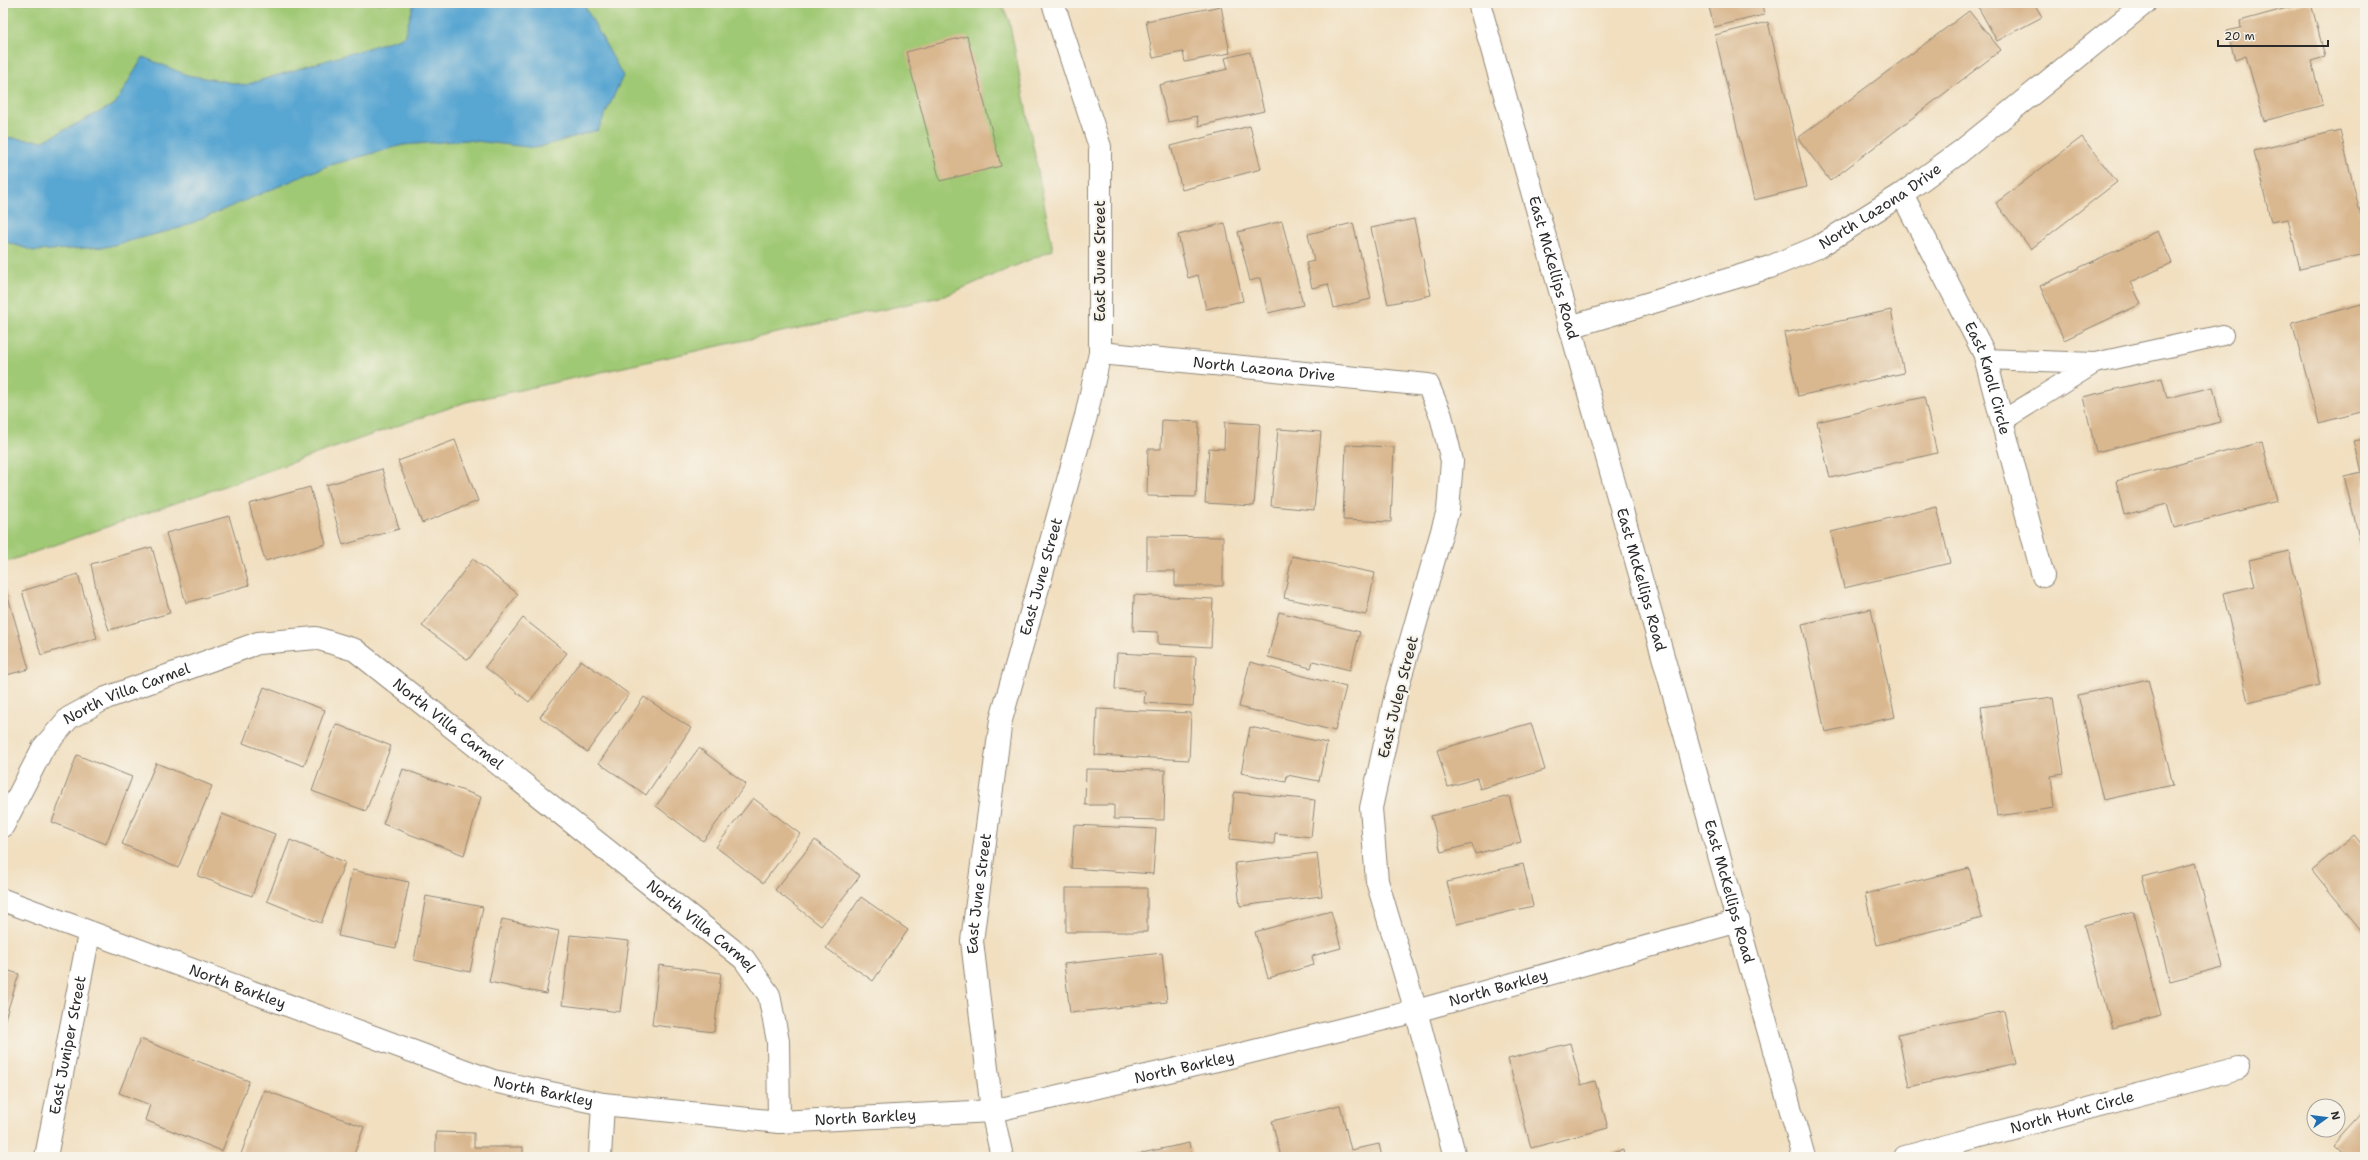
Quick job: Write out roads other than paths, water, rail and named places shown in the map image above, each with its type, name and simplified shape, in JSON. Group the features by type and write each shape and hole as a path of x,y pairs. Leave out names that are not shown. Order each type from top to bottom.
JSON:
{"street":[{"name":"East June Street","path":"1002,1157 992,1111 972,941 1001,720 1086,416 1100,353 1100,147 1053,3"},
{"name":"East McKellips Road","path":"1479,3 1739,921 1804,1157"},
{"name":"North Lazona Drive","path":"1570,327 1770,267 1818,247 1902,194 1960,152 2145,3"},
{"name":"East Knoll Circle","path":"1902,194 1985,359 2043,576"},
{"name":"North Lazona Drive","path":"1100,353 1428,385"},
{"name":"East Julep Street","path":"1428,385 1441,416 1452,461 1448,510 1397,689 1371,808 1377,881 1416,1010 1455,1157"},
{"name":"North Villa Carmel","path":"3,826 43,748 69,718 106,698 258,643 316,638 355,650 744,959 770,995 778,1041 779,1122"},
{"name":"North Barkley","path":"3,900 89,934 493,1081 603,1104 779,1122 992,1111 1230,1057 1416,1010 1739,921"},
{"name":"East Juniper Street","path":"46,1157 89,934"},
{"name":"North Hunt Circle","path":"1905,1157 2238,1068"},
{"path":"600,1157 603,1104"}],"lane":[{"path":"1985,359 2095,363 2223,335"},
{"path":"2002,421 2095,363"}],"water":[{"path":"414,3 583,3 623,76 598,130 536,148 467,140 403,145 327,166 180,228 106,247 34,251 3,241 3,137 43,141 115,104 143,57 187,75 245,85 404,37"}]}
